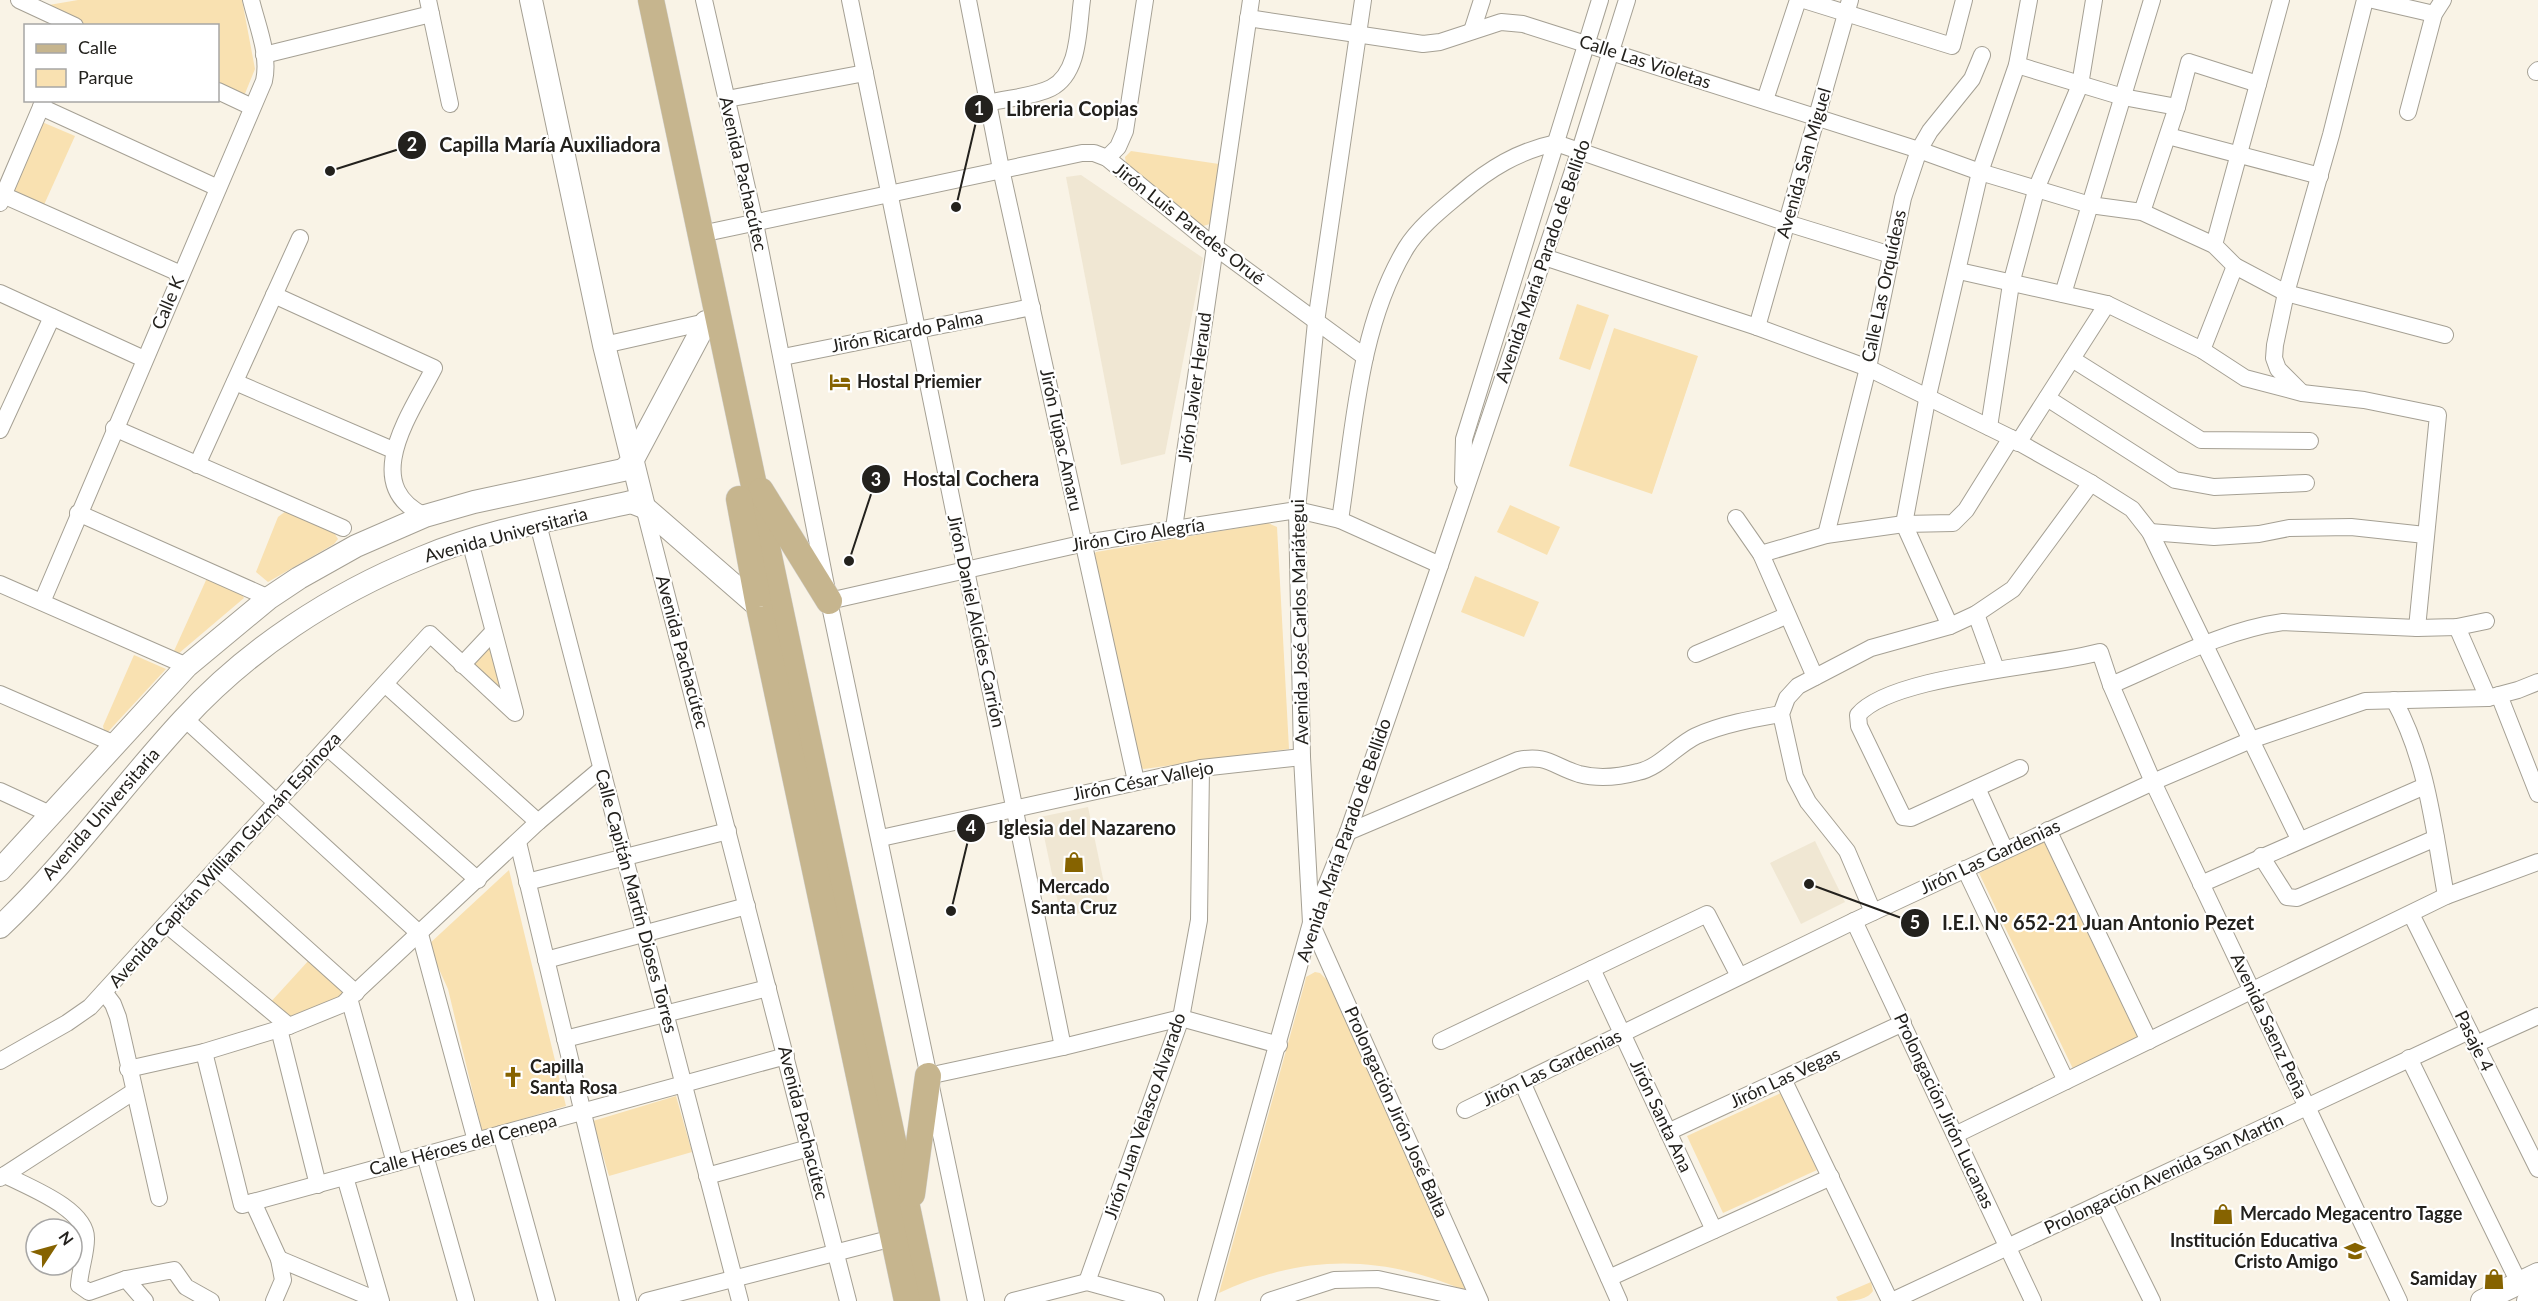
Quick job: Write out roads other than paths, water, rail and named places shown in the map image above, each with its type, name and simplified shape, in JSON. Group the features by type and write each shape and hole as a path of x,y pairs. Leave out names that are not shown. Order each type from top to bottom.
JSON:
{"main road":[{"path":"634,0 752,475 910,1212 927,1301"},
{"path":"651,0 701,234 712,321 759,607 907,1301"},
{"path":"752,475 829,600"},
{"path":"910,1212 928,1076"}],"street":[{"path":"20,0 71,24"},
{"name":"Calle K","path":"42,602 114,428 264,81 267,70 251,0"},
{"name":"Avenida Pachacútec","path":"531,0 604,345 632,462 848,1301"},
{"name":"Avenida Pachacútec","path":"704,0 755,223 829,600 976,1301"},
{"name":"Jirón Daniel Alcides Carrión","path":"850,0 1063,1047"},
{"name":"Jirón Túpac Amaru","path":"968,0 1001,170 1136,781"},
{"path":"988,103 1050,88 1063,79 1072,67 1082,0"},
{"path":"1107,158 1118,147 1125,131 1145,0"},
{"name":"Jirón Javier Heraud","path":"1174,528 1251,0"},
{"name":"Avenida José Carlos Mariátegui","path":"1311,923 1302,757 1297,510 1316,322 1363,0"},
{"path":"1472,31 1482,0"},
{"name":"Avenida María Parado de Bellido","path":"1455,520 1464,480 1464,440 1600,0"},
{"name":"Avenida María Parado de Bellido","path":"1206,1301 1279,1045 1311,923 1348,832 1440,565 1580,150 1628,0"},
{"path":"1765,100 1798,0"},
{"path":"1804,0 1849,7 1952,46 1964,0"},
{"path":"1950,626 1904,524 1927,400 1959,271 1980,172 2017,65 2029,0"},
{"path":"1989,427 2011,284 2037,187 2080,84 2094,0"},
{"path":"2063,294 2152,0"},
{"path":"2281,0 2214,245 2235,266 2286,293 2445,335"},
{"path":"2302,393 2278,369 2274,358 2286,293 2320,176 2365,0"},
{"path":"2373,0 2439,7 2408,112"},
{"path":"264,55 430,7 450,104"},
{"name":"Avenida San Miguel","path":"1757,327 1849,7"},
{"name":"Calle Las Violetas","path":"1248,18 1423,44 1440,42 1501,22 1523,24 1765,100 1980,172 2037,187 2090,205 2142,212 2214,245"},
{"name":"Calle Las Orquídeas","path":"1826,535 1868,368 1903,198 1919,150 1930,130 1972,79 1982,55"},
{"path":"2142,212 2168,136 2189,62 2258,84"},
{"path":"2017,65 2123,97 2177,107"},
{"path":"727,99 865,73"},
{"path":"219,91 252,107"},
{"path":"181,274 2,199 43,104 218,188"},
{"path":"2168,136 2320,176"},
{"path":"1340,520 1365,357 1387,288 1407,247 1429,222 1490,168 1523,153 1556,143 1787,223 1891,255"},
{"name":"Jirón Luis Paredes Orué","path":"701,234 1082,153 1094,153 1107,158 1215,247 1365,357"},
{"path":"197,465 300,238"},
{"path":"1544,258 1757,327 1868,368 1927,400 2014,440 2132,508 2150,532 2299,839"},
{"path":"2202,350 2235,266"},
{"path":"1959,271 2107,304 2202,350 2245,378 2302,393 2364,400 2438,415 2416,628"},
{"path":"0,293 144,359"},
{"path":"274,295 434,368 393,450 392,478 398,491 411,510 425,516"},
{"path":"1761,554 1826,535 1904,524 1953,524 1966,510 2014,440 2047,398 2107,304"},
{"name":"Jirón Ricardo Palma","path":"783,357 1032,307"},
{"path":"0,430 52,317"},
{"path":"604,345 712,321"},
{"path":"632,462 712,321"},
{"path":"2072,359 2201,440 2310,441"},
{"path":"235,382 393,450"},
{"path":"2047,398 2175,480 2214,487 2306,483"},
{"path":"114,428 343,528"},
{"name":"Avenida Universitaria","path":"0,870 186,666 269,598 356,546 425,516 474,502 623,470 632,462"},
{"path":"1873,912 1847,851 1808,802 1795,777 1780,714 1787,698 1798,686 1871,648 1950,626 1976,614 2013,590 2091,483"},
{"name":"Avenida Universitaria","path":"0,927 184,718 260,649 328,603 422,557 470,541 631,502 644,507"},
{"path":"644,507 759,607"},
{"name":"Jirón Ciro Alegría","path":"829,600 1085,543 1297,510 1340,520 1440,565"},
{"path":"78,513 269,598"},
{"path":"1736,518 1761,554 1786,616 1815,677"},
{"name":"Calle Capitán Martín Dioses Torres","path":"538,524 740,1301"},
{"path":"2150,532 2214,537 2259,534 2289,528 2351,527 2425,535"},
{"path":"470,541 494,632 515,713 462,665 494,632"},
{"path":"0,584 186,666"},
{"path":"1976,614 1996,669 1902,691 1866,705 1858,715 1859,726 1903,817 1911,818 2020,768"},
{"path":"1696,654 1786,616"},
{"path":"2111,685 2205,645 2263,625 2283,622 2416,628 2457,627 2486,621"},
{"path":"2457,627 2494,697 2538,794"},
{"name":"Avenida Capitán William Guzmán Espinoza","path":"0,1061 67,1023 104,992 430,634 462,665"},
{"name":"Avenida Saenz Peña","path":"1996,669 2100,652 2111,685 2153,782 2399,1301"},
{"name":"Jirón Las Gardenias","path":"1465,1110 1873,912 2153,782 2251,740 2365,701 2494,697 2538,681"},
{"path":"385,684 538,822"},
{"path":"0,694 115,744"},
{"path":"2394,700 2415,743 2446,896"},
{"path":"1348,832 1518,760 1535,757 1549,760 1580,774 1598,777 1641,772 1695,737 1739,721 1780,714"},
{"path":"184,718 420,934 476,1141"},
{"path":"327,747 478,880"},
{"name":"Jirón César Vallejo","path":"880,838 1202,768 1302,757"},
{"name":"Jirón Juan Velasco Alvarado","path":"1087,1281 1180,1018 1199,920 1202,768"},
{"path":"128,1069 204,1052 331,1011 353,995 420,934 538,822 602,769"},
{"path":"2201,884 2299,839 2425,786"},
{"path":"1977,788 2005,850"},
{"path":"0,791 50,814"},
{"path":"2048,830 2149,1041"},
{"path":"527,882 728,831"},
{"path":"2261,856 2280,889 2287,897 2297,898 2436,838"},
{"path":"518,842 628,1301"},
{"path":"1955,1135 2446,896 2538,862"},
{"path":"217,868 353,995 395,1163"},
{"path":"1965,869 2066,1081"},
{"path":"546,960 747,906"},
{"path":"1440,1041 1707,914 1739,976"},
{"name":"Pasaje 4","path":"2411,914 2538,1169"},
{"name":"Prolongación Jirón Lucanas","path":"1854,921 2033,1301"},
{"name":"Prolongación Jirón José Balta","path":"1311,923 1479,1301"},
{"path":"166,924 284,1028 318,1185"},
{"name":"Jirón Santa Ana","path":"1592,969 1714,1230"},
{"path":"565,1039 768,988"},
{"path":"104,992 118,1017 133,1092 159,1198"},
{"path":"928,1076 1063,1047 1180,1018 1279,1045"},
{"name":"Prolongación Avenida San Martín","path":"1891,1301 2409,1058 2536,1022"},
{"name":"Jirón Las Vegas","path":"1668,1132 1903,1023"},
{"path":"204,1052 248,1204 279,1259 283,1280 274,1301"},
{"name":"Calle Héroes del Cenepa","path":"248,1204 786,1056"},
{"path":"2409,1058 2528,1286 2538,1296"},
{"path":"1783,1079 1891,1301"},
{"path":"1522,1082 1619,1301"},
{"path":"3,1176 133,1092"},
{"path":"501,1134 547,1301"},
{"path":"707,1176 809,1148"},
{"path":"424,1155 466,1301"},
{"path":"3,1176 68,1209 79,1218 87,1237 79,1285 84,1290 89,1292 126,1279 174,1270 186,1287 211,1301"},
{"path":"345,1177 380,1301"},
{"path":"1609,1278 1831,1177"},
{"path":"2103,1202 2152,1301"},
{"path":"647,1301 893,1238"},
{"path":"279,1259 380,1301"},
{"path":"126,1279 132,1301"},
{"path":"126,1279 145,1301"},
{"path":"1269,1301 1334,1280 1378,1279 1452,1298 1479,1301"},
{"path":"1013,1301 1087,1281 1156,1301"},
{"path":"2482,1301 2528,1286"}],"place":[{"name":"Capilla María Auxiliadora","path":"330,171"},
{"name":"Libreria Copias","path":"956,207"},
{"name":"Hostal Priemier","path":"840,382"},
{"name":"Hostal Cochera","path":"849,561"},
{"name":"Mercado Santa Cruz","path":"1074,862"},
{"name":"I.E.I. N° 652-21 Juan Antonio Pezet","path":"1809,884"},
{"name":"Iglesia del Nazareno","path":"951,911"},
{"name":"Capilla Santa Rosa","path":"513,1077"},
{"name":"Mercado Megacentro Tagge","path":"2223,1214"},
{"name":"Institución Educativa Cristo Amigo","path":"2355,1251"},
{"name":"Samiday","path":"2494,1279"}]}
